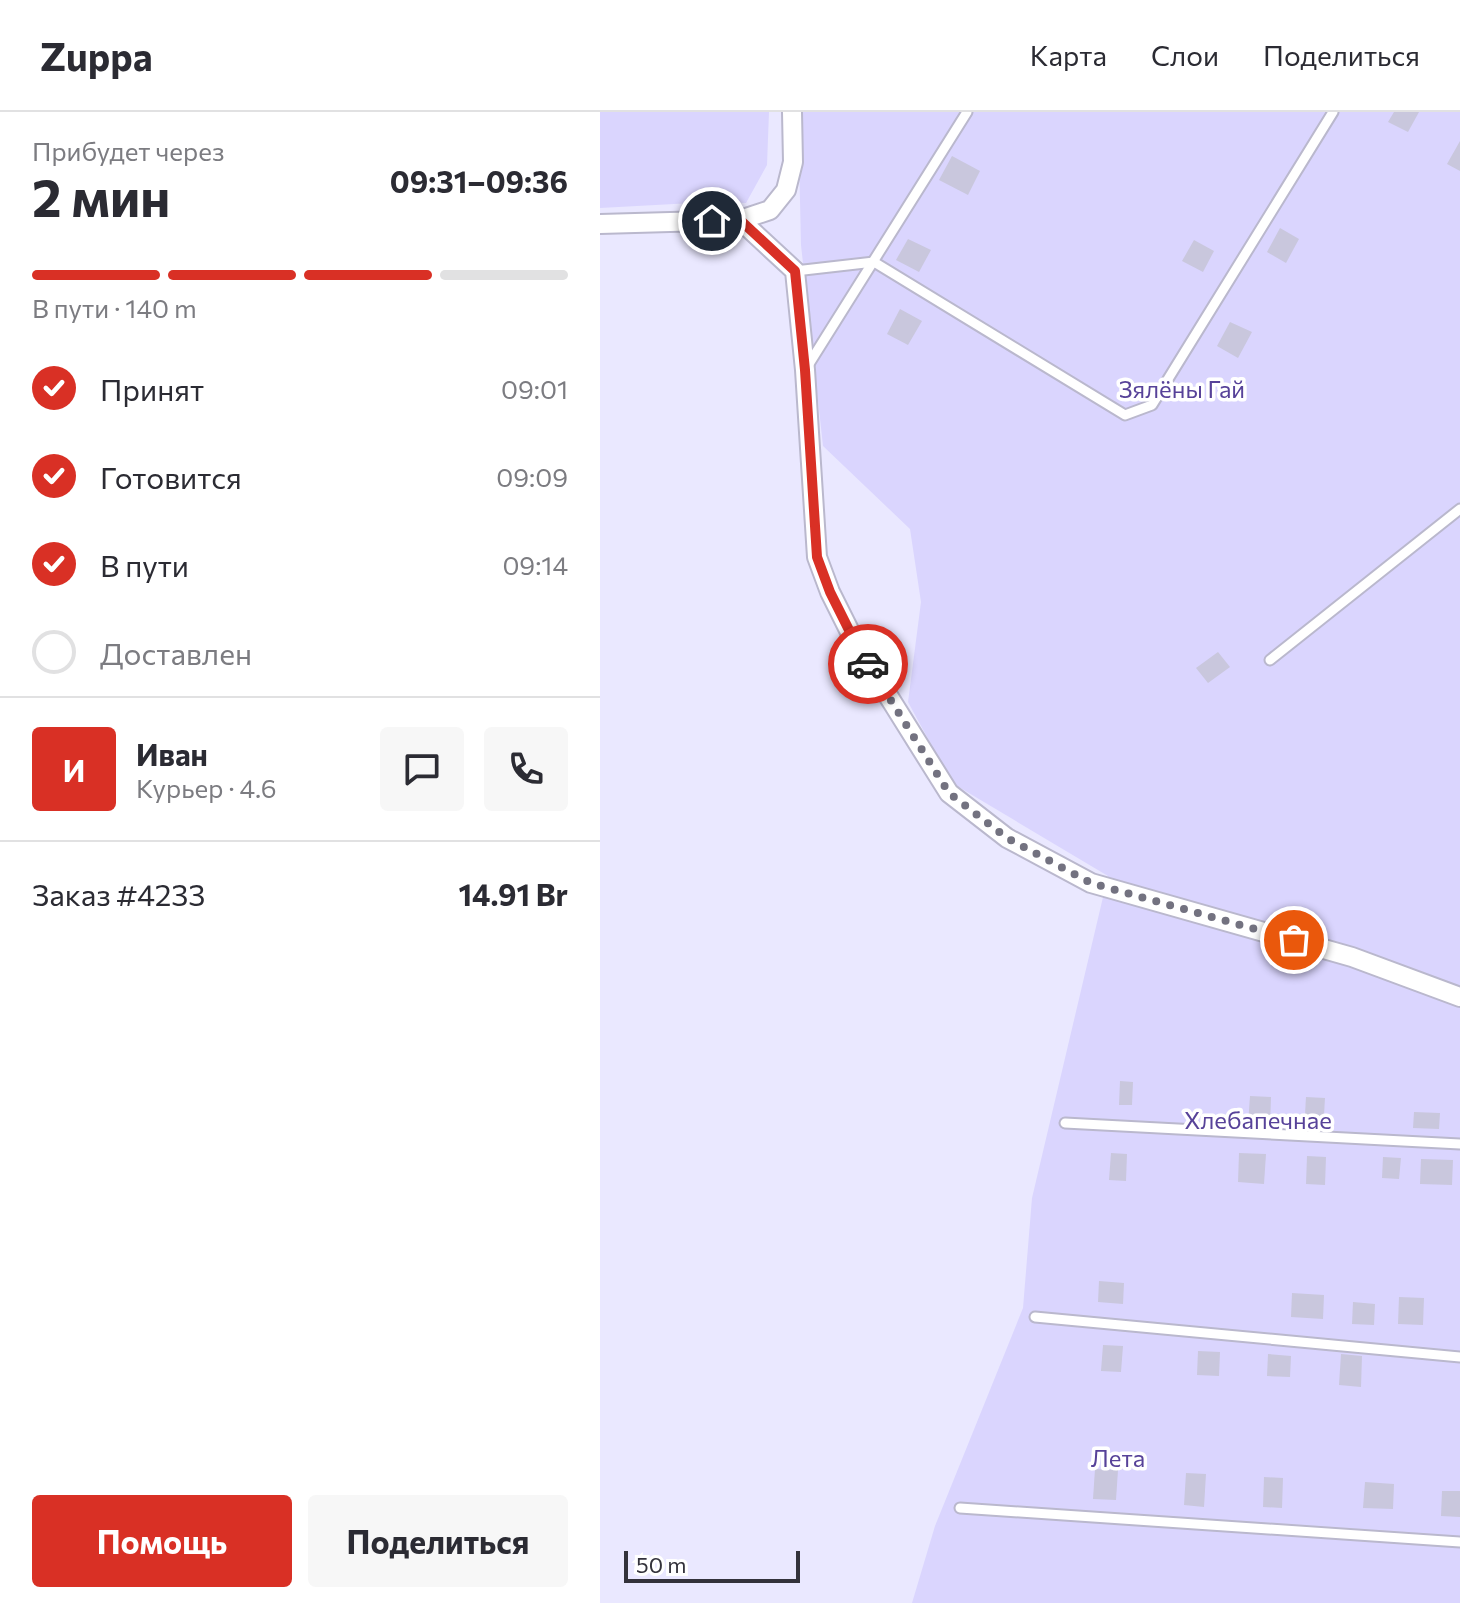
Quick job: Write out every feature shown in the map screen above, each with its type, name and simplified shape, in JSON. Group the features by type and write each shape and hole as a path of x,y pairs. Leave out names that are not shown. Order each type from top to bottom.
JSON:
{"street":[{"path":"600,224 740,220 770,210 786,190 793,162 792,112"},
{"path":"740,220 795,271 817,557 830,592 857,646 949,793 1007,838 1091,883 1352,957 1460,997"}],"lane":[{"path":"805,370 967,112"},
{"path":"795,271 874,262 1125,415 1152,405 1333,112"},
{"path":"1270,660 1460,509"},
{"path":"1065,1123 1460,1144"},
{"path":"1035,1317 1460,1357"},
{"path":"960,1508 1460,1542"}],"green space":[{"path":"600,112 769,112 767,165 746,203 600,208"},
{"path":"798,112 1460,112 1460,1603 912,1603 935,1526 1023,1308 1032,1198 1108,876 952,783 908,702 921,602 910,529 823,446 801,245"}],"building":[{"path":"1394,112 1419,112 1408,132 1388,122"},
{"path":"1460,141 1460,171 1447,164"},
{"path":"952,156 980,171 968,195 939,180"},
{"path":"1280,228 1299,239 1286,263 1267,252"},
{"path":"908,239 931,250 919,272 896,260"},
{"path":"1194,240 1214,251 1203,272 1182,261"},
{"path":"900,309 922,321 908,345 887,334"},
{"path":"1230,322 1252,332 1238,358 1217,346"},
{"path":"1218,652 1230,667 1208,683 1196,668"},
{"path":"1120,1081 1133,1082 1132,1105 1119,1105"},
{"path":"1250,1096 1271,1097 1270,1127 1248,1125"},
{"path":"1306,1097 1325,1098 1323,1132 1304,1131"},
{"path":"1414,1112 1440,1113 1439,1129 1413,1128"},
{"path":"1111,1153 1127,1154 1126,1181 1109,1180"},
{"path":"1239,1153 1266,1154 1264,1184 1238,1182"},
{"path":"1307,1156 1326,1157 1325,1185 1306,1184"},
{"path":"1383,1157 1401,1158 1399,1179 1382,1178"},
{"path":"1421,1159 1453,1160 1452,1185 1420,1184"},
{"path":"1099,1281 1124,1283 1123,1304 1098,1302"},
{"path":"1292,1293 1324,1295 1323,1319 1291,1317"},
{"path":"1399,1297 1424,1298 1423,1325 1398,1324"},
{"path":"1353,1302 1375,1304 1374,1325 1352,1324"},
{"path":"1103,1345 1123,1346 1121,1372 1101,1371"},
{"path":"1198,1351 1220,1352 1219,1376 1197,1375"},
{"path":"1268,1354 1291,1356 1290,1377 1267,1376"},
{"path":"1341,1354 1362,1356 1361,1387 1339,1385"},
{"path":"1095,1469 1118,1470 1116,1500 1093,1499"},
{"path":"1186,1473 1206,1474 1204,1507 1184,1505"},
{"path":"1264,1477 1283,1478 1282,1508 1263,1507"},
{"path":"1365,1482 1394,1484 1393,1509 1363,1508"},
{"path":"1442,1491 1460,1491 1460,1517 1441,1516"}],"way so far":[{"path":"868,664 949,793 1007,838 1091,883 1294,940"}],"route":[{"path":"712,221 740,220 795,271 817,557 830,592 868,664"}],"park label":[{"name":"Зялёны Гай","path":"1182,390"},
{"name":"Хлебапечнае","path":"1258,1121"},
{"name":"Лета","path":"1118,1459"}]}
